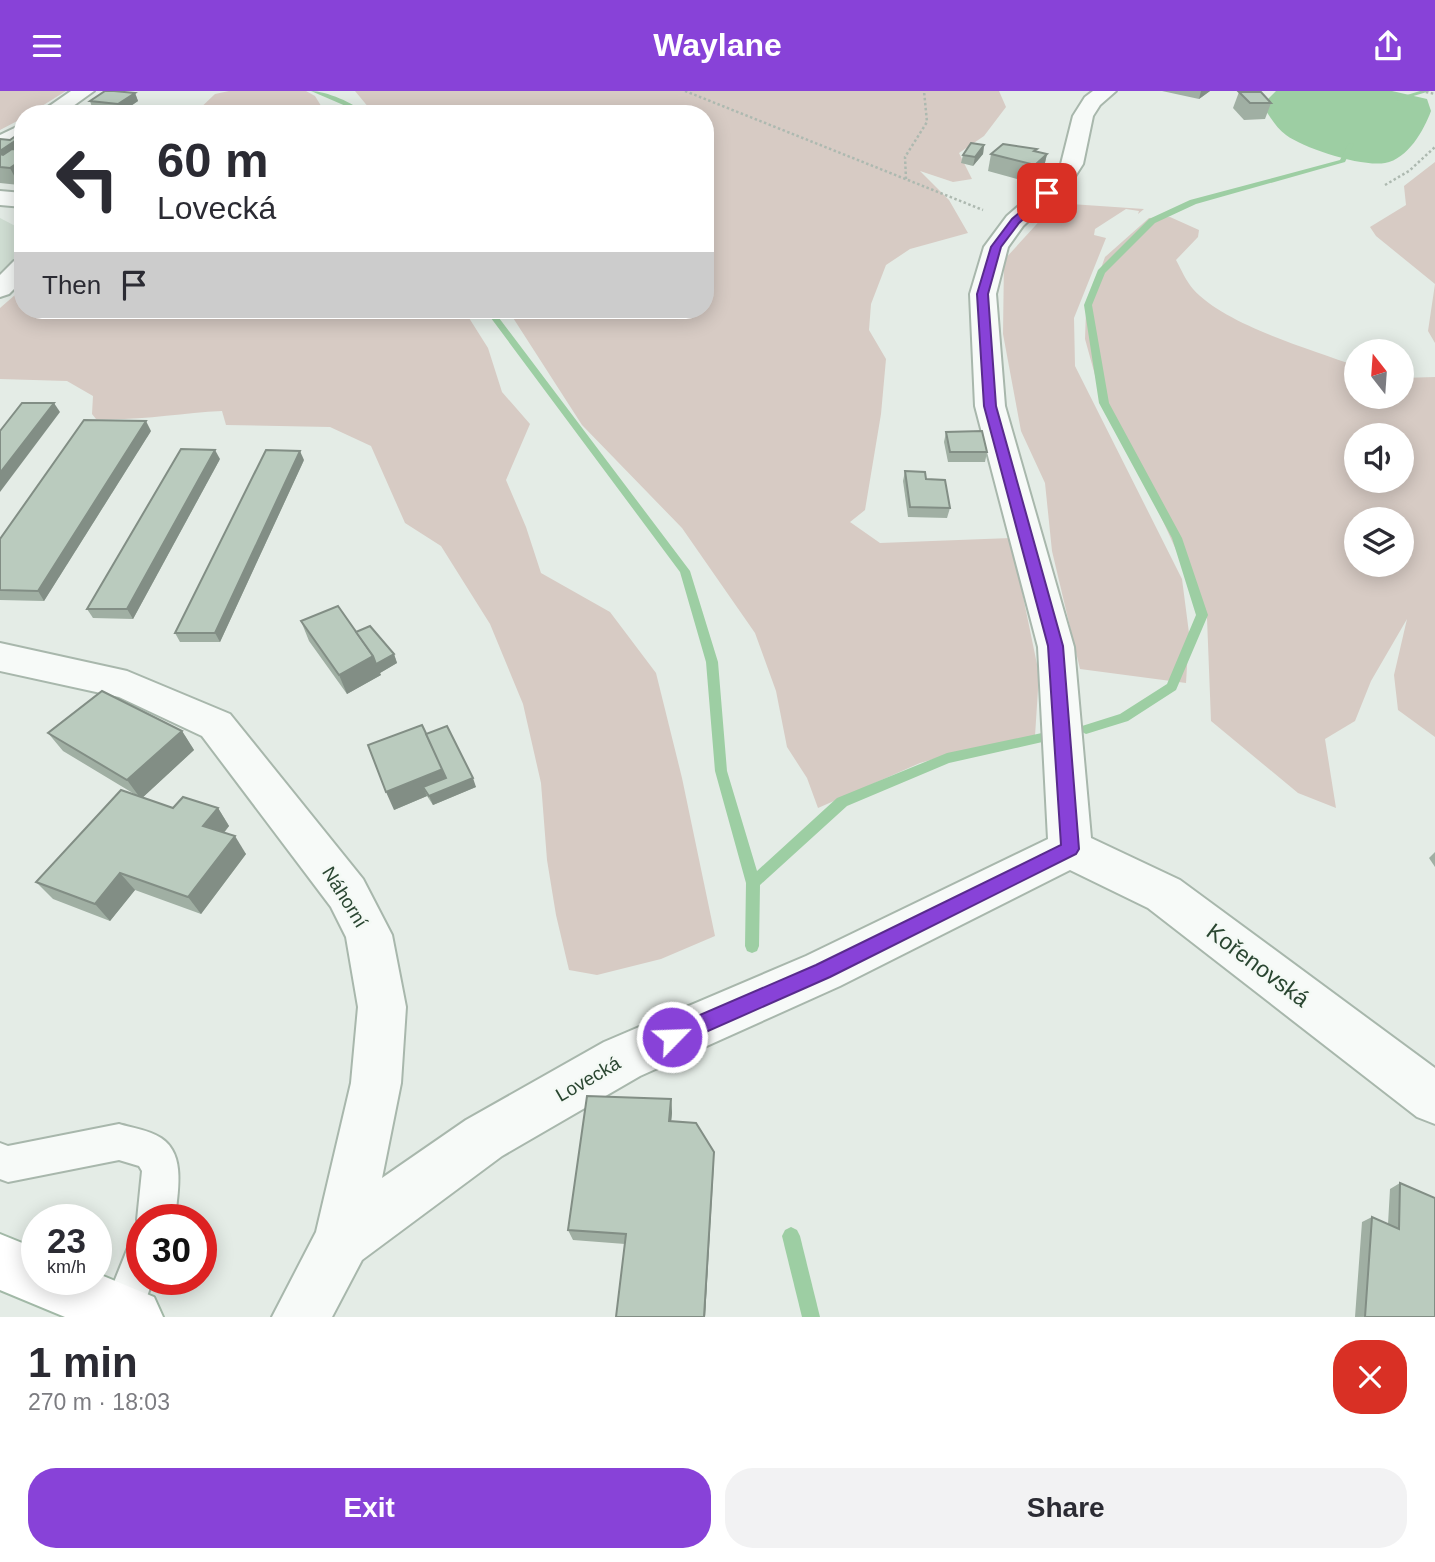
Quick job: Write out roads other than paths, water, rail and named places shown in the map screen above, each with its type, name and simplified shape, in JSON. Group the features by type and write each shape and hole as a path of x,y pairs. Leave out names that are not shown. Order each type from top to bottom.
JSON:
{"main road":[{"path":"0,1262 21,1271"},
{"path":"80,1295 128,1315"}],"street":[{"path":"62,105 85,91"},
{"path":"1070,849 1056,646 990,406 982,294 996,247 1015,221 1063,178 1072,164 1083,116 1093,101 1106,91"},
{"path":"0,289 14,275"},
{"name":"Náhorní","path":"0,657 127,685 216,725 347,893 369,935 382,1007 376,1083 342,1240 300,1317"},
{"name":"Kořenovská","path":"1070,849 1164,894 1435,1099"},
{"name":"Lovecká","path":"342,1240 484,1138 622,1059 823,971 1070,849"}],"lane":[{"path":"0,1161 8,1164 119,1142 150,1151 161,1167 158,1204"},
{"path":"128,1315 133,1295"}],"waterway":[{"path":"314,91 347,105"},
{"path":"1397,99 1427,91"},
{"path":"1086,729 1124,718 1172,687 1202,615 1177,538 1104,403 1088,305 1101,272 1152,221 1193,202 1343,161 1351,144"},
{"path":"496,319 685,571 712,662 721,771 753,883"},
{"path":"753,883 842,802 947,758 1056,735"},
{"path":"752,946 753,883"},
{"path":"791,1236 811,1317"}]}
